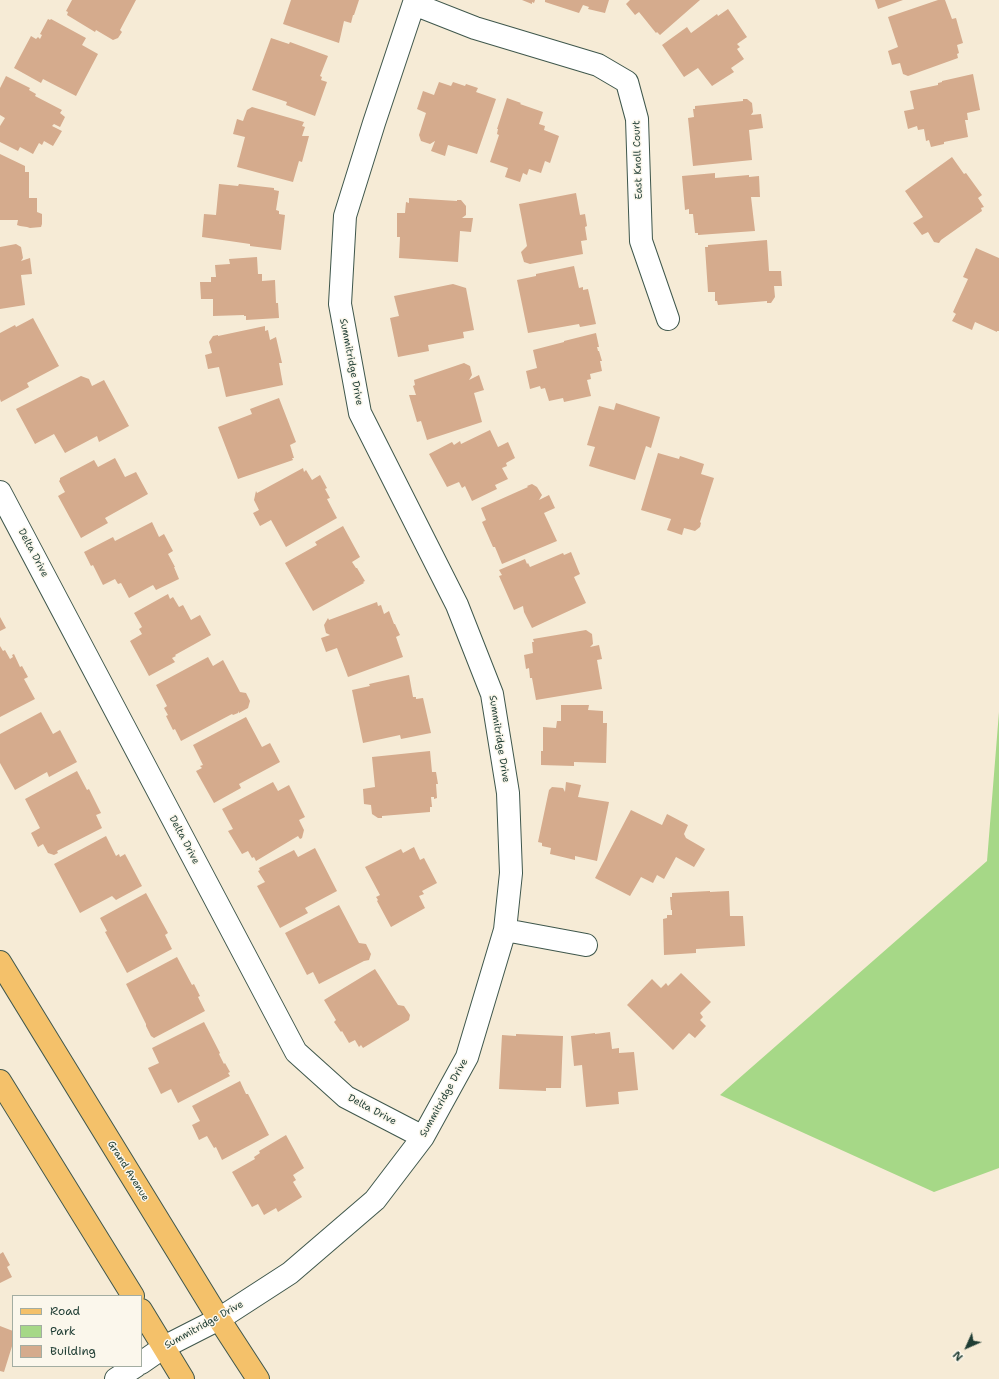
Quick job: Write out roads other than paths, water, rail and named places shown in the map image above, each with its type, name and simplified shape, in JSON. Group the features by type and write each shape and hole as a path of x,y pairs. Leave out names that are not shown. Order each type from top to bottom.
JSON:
{"main road":[{"name":"Grand Avenue","path":"0,962 258,1379"},
{"path":"0,1081 131,1295"},
{"path":"142,1312 183,1379"}],"street":[{"name":"East Knoll Court","path":"414,2 475,28 598,65 627,82 637,119 641,241 668,320"},
{"name":"Summitridge Drive","path":"142,1362 164,1347 219,1318 290,1273 375,1200 423,1137 467,1057 506,930 511,873 508,793 492,694 457,605 360,413 340,304 345,216 374,122 414,2"},
{"name":"Delta Drive","path":"0,492 296,1052 346,1097 423,1137"},
{"path":"506,930 586,945"},
{"path":"116,1379 134,1367"}]}
